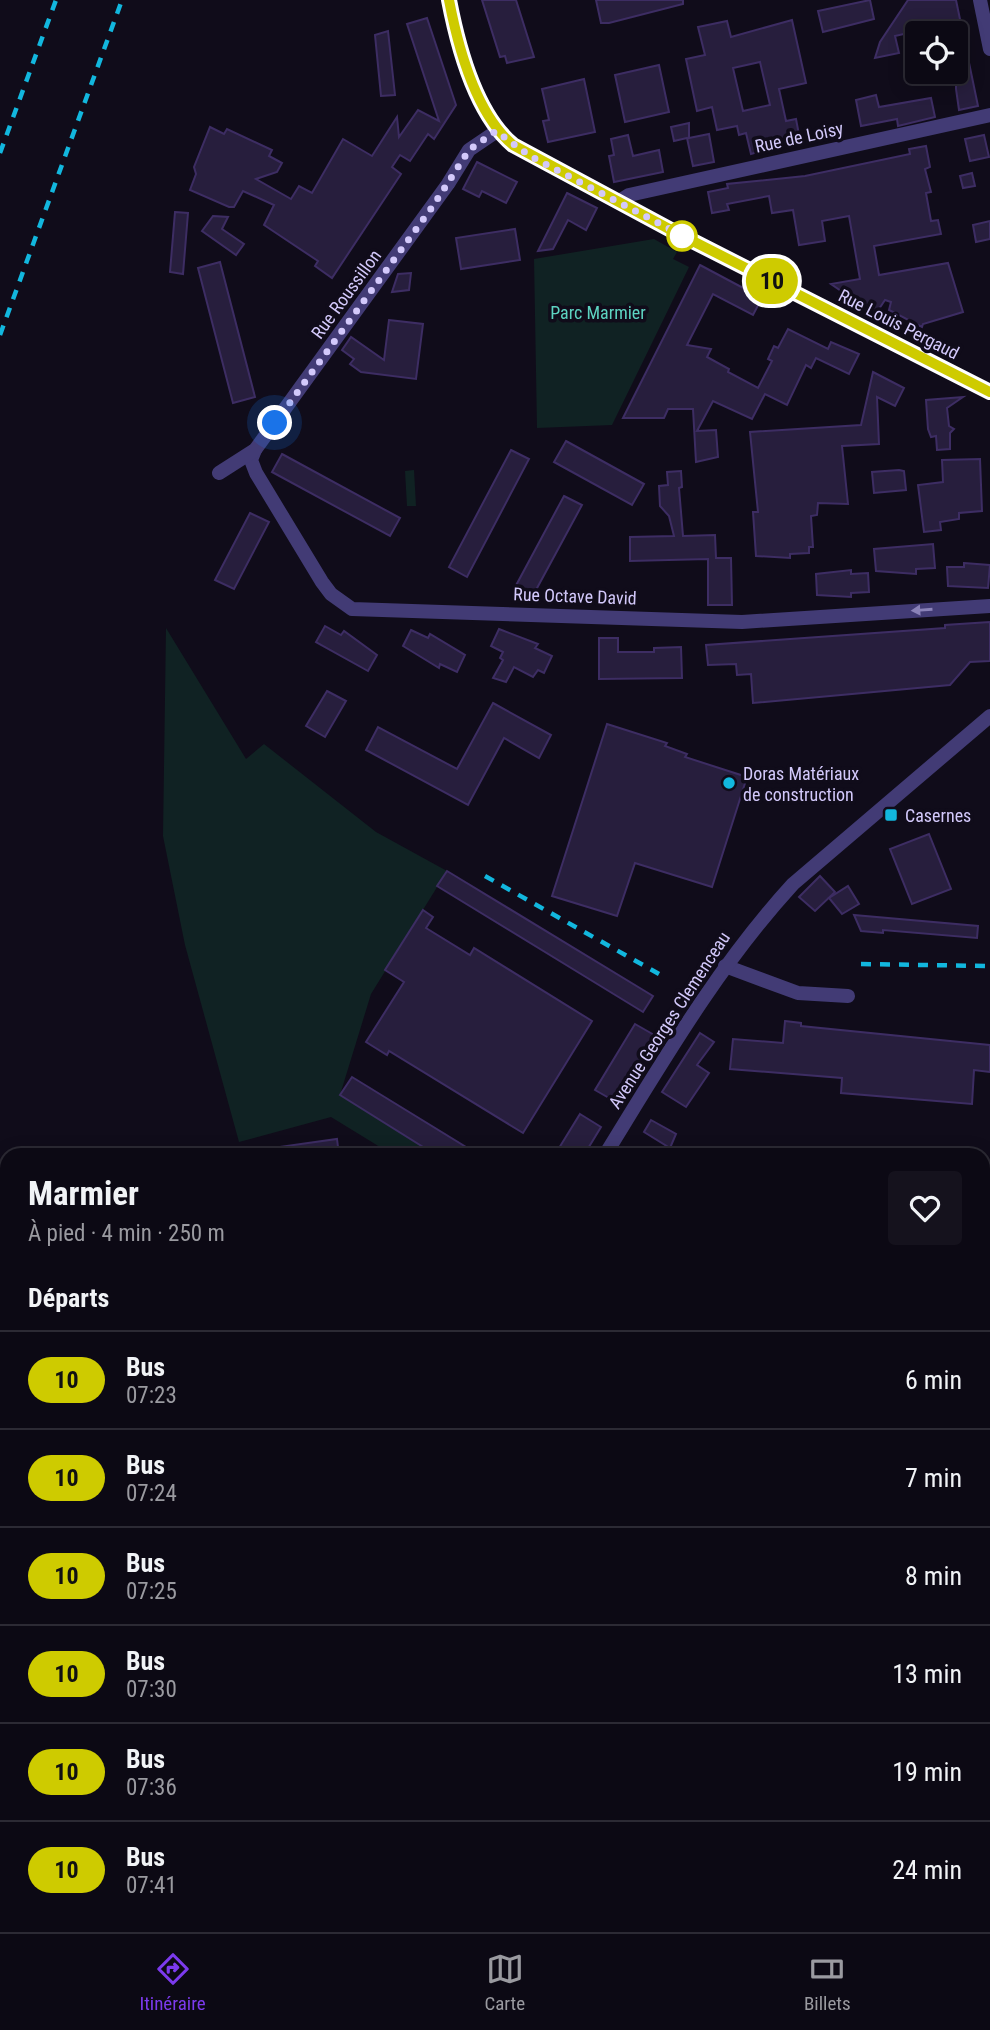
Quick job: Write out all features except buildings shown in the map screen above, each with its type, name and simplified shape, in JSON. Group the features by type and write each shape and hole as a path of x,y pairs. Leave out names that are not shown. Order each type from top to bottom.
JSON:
{"street":[{"path":"449,0 481,104 496,131"},
{"path":"979,0 990,49"},
{"name":"Rue de Loisy","path":"618,202 629,195 990,115"},
{"name":"Rue Louis Pergaud","path":"496,131 530,156 990,391"},
{"name":"Rue Roussillon","path":"219,472 256,450 441,195 469,150 496,131"},
{"name":"Rue Octave David","path":"256,450 251,460 256,473 322,582 331,594 352,609 748,622 990,606"},
{"name":"Avenue Georges Clemenceau","path":"609,1148 724,966 793,884 990,716"},
{"path":"724,966 798,992 848,996"},
{"path":"918,1932 986,1932"}],"green space":[{"name":"Parc Marmier","path":"654,239 677,252 673,259 689,267 612,425 537,428 534,259"},
{"path":"414,470 416,506 407,506 405,471"},
{"path":"166,628 246,759 264,744 376,832 447,871 371,994 340,1095 425,1148 382,1148 331,1117 239,1142 185,945 163,836"}],"railway":[{"path":"0,153 56,0"},
{"path":"0,335 122,0"},
{"path":"485,876 659,974"},
{"path":"861,964 990,966"}],"bus line":[{"name":"10","path":"449,0 452,17 481,104 496,131 513,145 671,230 990,392"}],"place":[{"name":"Doras Matériaux de construction","path":"729,783"},
{"name":"Casernes","path":"891,815"}],"route":[{"path":"275,423 433,206 469,150 478,141 496,131 530,156 691,240 682,236"}]}
